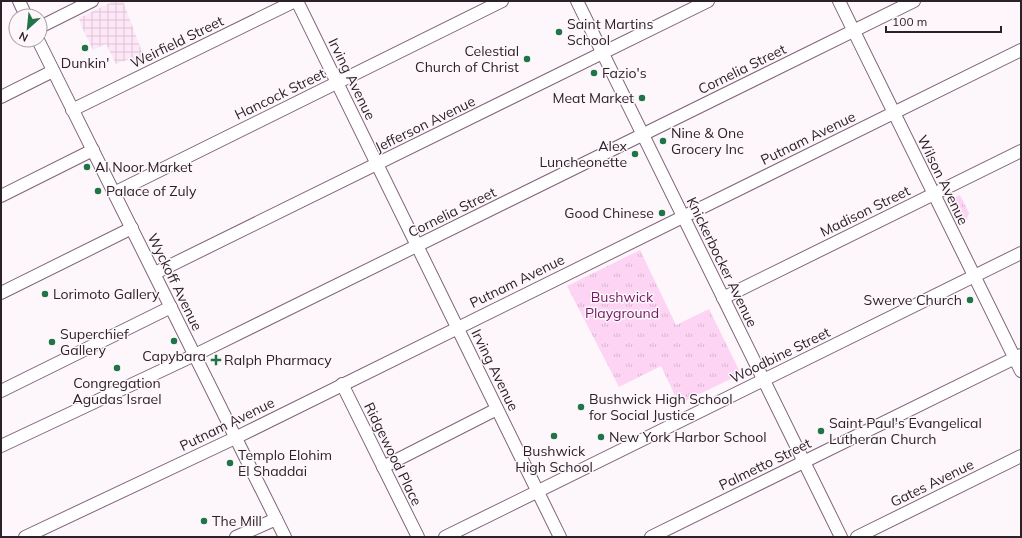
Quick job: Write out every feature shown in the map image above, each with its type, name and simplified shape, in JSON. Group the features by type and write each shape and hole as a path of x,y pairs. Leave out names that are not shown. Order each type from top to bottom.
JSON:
{"street":[{"path":"48,23 92,1"},
{"name":"Irving Avenue","path":"296,1 560,537"},
{"name":"Weirfield Street","path":"72,110 296,1"},
{"name":"Hancock Street","path":"114,193 502,1"},
{"name":"Knickerbocker Avenue","path":"577,1 841,537"},
{"name":"Jefferson Avenue","path":"155,273 708,1"},
{"name":"Wilson Avenue","path":"838,1 974,276 1018,356 1021,372"},
{"name":"Cornelia Street","path":"1,446 194,356 914,1"},
{"name":"Wyckoff Avenue","path":"42,48 285,537"},
{"name":"Putnam Avenue","path":"25,537 235,438 1021,50"},
{"path":"1,97 53,71"},
{"path":"1,196 93,150"},
{"name":"Madison Street","path":"723,298 1021,151"},
{"path":"1,293 132,228"},
{"name":"Woodbine Street","path":"445,537 1021,253"},
{"path":"1,391 171,307"},
{"name":"Palmetto Street","path":"651,537 1018,356"},
{"name":"Ridgewood Place","path":"342,384 418,537"},
{"path":"383,467 497,409"},
{"name":"Gates Avenue","path":"857,537 1021,456"},
{"path":"236,537 276,519"}],"shaded area":[{"path":"114,1 123,1 145,60 136,68 132,58 116,64 106,44 93,50 81,25 79,18"}],"green space":[{"path":"960,195 969,213 967,218 961,221 950,200"},
{"name":"Bushwick Playground","path":"640,250 676,325 709,309 741,374 679,404 661,366 619,387 567,286"}],"place":[{"name":"Saint Martins School","path":"559,32"},
{"name":"Dunkin'","path":"85,48"},
{"name":"Celestial Church of Christ","path":"527,59"},
{"name":"Fazio's","path":"594,73"},
{"name":"Meat Market","path":"642,98"},
{"name":"Nine & One Grocery Inc","path":"663,141"},
{"name":"Alex Luncheonette","path":"635,154"},
{"name":"Al Noor Market","path":"87,167"},
{"name":"Palace of Zuly","path":"98,191"},
{"name":"Good Chinese","path":"662,213"},
{"name":"Lorimoto Gallery","path":"45,294"},
{"name":"Swerve Church","path":"970,300"},
{"name":"Capybara","path":"174,341"},
{"name":"Superchief Gallery","path":"52,342"},
{"name":"Ralph Pharmacy","path":"216,360"},
{"name":"Congregation Agudas Israel","path":"117,368"},
{"name":"Bushwick High School for Social Justice","path":"581,407"},
{"name":"Saint Paul's Evangelical Lutheran Church","path":"821,431"},
{"name":"Bushwick High School","path":"554,436"},
{"name":"New York Harbor School","path":"601,437"},
{"name":"Templo Elohim El Shaddai","path":"230,463"},
{"name":"The Mill","path":"204,521"}]}
